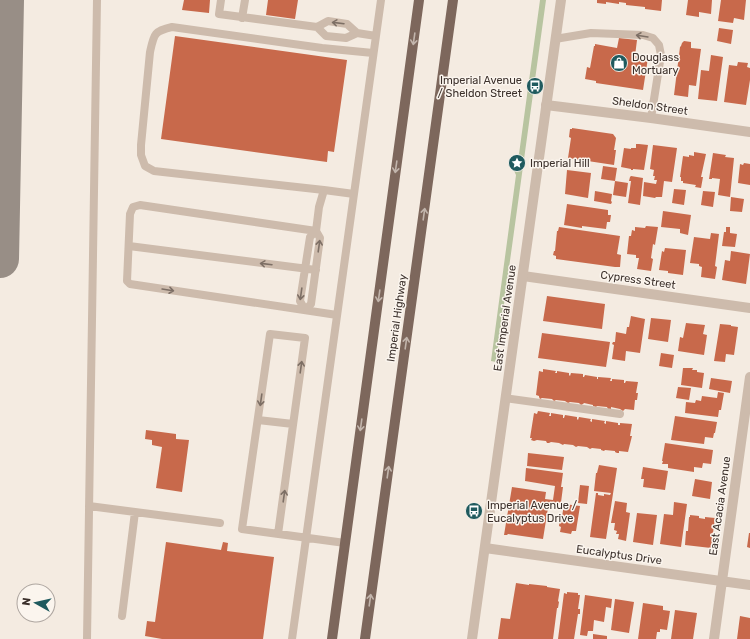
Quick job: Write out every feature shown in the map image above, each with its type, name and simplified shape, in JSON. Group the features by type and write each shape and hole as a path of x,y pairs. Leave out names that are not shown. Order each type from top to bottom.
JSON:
{"main road":[{"name":"Imperial Highway","path":"332,639 419,0"},
{"name":"Imperial Highway","path":"365,639 453,0"}],"street":[{"name":"East Imperial Avenue","path":"472,639 561,0"},
{"name":"Sheldon Street","path":"546,105 750,132"},
{"name":"Cypress Street","path":"522,276 750,308"},
{"name":"East Acacia Avenue","path":"714,639 750,377"},
{"name":"Eucalyptus Drive","path":"485,548 750,585"}],"lane":[{"path":"87,639 97,0"},
{"path":"221,0 219,14 317,27 328,21 347,24 357,32 376,36"},
{"path":"242,18 245,0"},
{"path":"292,639 381,0"},
{"path":"354,194 154,171 145,166 141,156 141,146 150,52 153,39 160,30 172,26 322,48 374,53"},
{"path":"317,27 326,36 346,38 357,32"},
{"path":"555,39 591,33 643,35 653,38 659,45 661,55 651,118"},
{"path":"305,310 311,304 320,238 316,231 319,206 324,190"},
{"path":"316,231 140,205 133,207 130,214 127,281 130,284 337,315"},
{"path":"305,310 300,301 310,237 316,231"},
{"path":"129,246 316,270"},
{"path":"278,534 305,338 270,334 242,529 306,538 345,543"},
{"path":"506,398 620,414"},
{"path":"258,420 293,424"},
{"path":"89,506 220,523"},
{"path":"122,616 134,512"}],"green space":[{"path":"540,0 546,0 496,362 491,361 516,175 513,164 519,154"}],"building":[{"path":"184,0 210,0 209,13 182,10"},
{"path":"268,0 298,0 295,19 266,15"},
{"path":"597,0 662,0 661,11 645,9 645,7 626,5 626,3 619,2 619,4 606,2 606,4 597,3"},
{"path":"688,0 712,0 711,14 699,12 699,17 686,15"},
{"path":"721,0 746,0 744,20 734,18 733,23 718,21"},
{"path":"719,28 733,30 731,44 717,41"},
{"path":"175,36 347,60 334,152 328,151 327,162 161,139"},
{"name":"Douglass Mortuary","path":"619,38 637,40 635,56 648,58 643,90 596,83 596,81 585,79 587,67 590,68 595,44 617,48"},
{"path":"684,41 691,42 691,48 701,49 696,86 689,85 688,97 674,95 680,47"},
{"path":"711,55 723,57 717,101 698,99 701,70 709,71"},
{"path":"738,62 748,63 747,67 750,68 750,80 746,105 724,102 729,65 737,66"},
{"path":"572,128 613,134 616,138 614,165 568,158 571,138 569,137 570,129"},
{"path":"636,144 648,145 644,170 631,170 621,167 624,148 636,148"},
{"path":"653,145 677,148 672,182 664,181 662,197 655,198 643,196 644,182 656,184 657,180 654,180 654,170 650,169"},
{"path":"694,152 706,154 701,177 703,177 701,188 695,187 696,185 683,183 680,177 683,156 694,156"},
{"path":"713,153 734,158 730,197 718,195 720,179 709,179"},
{"path":"744,163 750,164 750,185 738,183 740,164 743,165"},
{"path":"603,166 617,168 615,181 601,179"},
{"path":"567,170 591,173 588,198 565,194"},
{"path":"631,176 643,178 640,205 628,203 631,181 629,181"},
{"path":"615,181 628,183 626,197 613,195"},
{"path":"674,189 686,190 684,205 672,203"},
{"path":"595,191 612,194 611,204 594,201"},
{"path":"703,191 715,192 713,207 701,205"},
{"path":"731,197 744,199 742,212 730,211"},
{"path":"567,204 608,210 608,215 611,215 610,222 607,222 606,229 582,226 582,228 564,225"},
{"path":"663,211 691,215 688,235 680,233 680,229 661,227"},
{"path":"646,226 658,227 655,245 653,244 651,271 637,269 639,258 636,258 636,255 627,254 629,236 631,236 632,230 635,231 635,227 645,228"},
{"path":"559,227 620,236 617,254 621,255 620,267 556,259 556,256 553,255"},
{"path":"726,227 730,227 730,233 737,234 735,247 722,246"},
{"path":"711,233 719,234 715,279 701,277 702,267 699,266 699,264 690,263 694,237 710,239"},
{"path":"665,248 686,250 683,275 659,270 662,251 664,252"},
{"path":"731,251 750,254 746,284 722,280 725,260 730,261"},
{"path":"547,296 605,304 602,329 543,321"},
{"path":"631,316 645,319 640,353 626,351 625,361 612,359 614,345 612,344 615,342 616,332 626,334"},
{"path":"651,318 671,320 668,342 648,339"},
{"path":"686,323 705,325 703,334 707,335 704,355 678,351 680,337 683,338"},
{"path":"720,324 738,327 734,355 726,354 725,362 714,361"},
{"path":"542,333 610,342 606,367 538,358"},
{"path":"661,353 674,355 672,368 659,366"},
{"path":"683,368 693,368 692,370 697,370 697,372 704,373 702,388 681,385"},
{"path":"543,369 556,371 555,373 557,373 557,371 569,373 570,376 571,373 583,374 583,377 585,375 597,377 597,379 598,377 611,378 610,381 612,381 612,379 624,380 624,383 626,381 638,382 636,393 638,393 637,400 635,400 634,410 625,409 623,411 611,407 611,409 608,409 607,407 596,407 584,403 581,405 579,403 554,401 552,399 540,399 539,396 536,395 539,371 543,372"},
{"path":"711,378 732,381 730,393 709,389"},
{"path":"678,387 691,388 689,400 676,398"},
{"path":"718,392 724,393 721,410 719,410 718,417 685,413 686,402 695,403 696,400 701,401 702,396 717,398"},
{"path":"538,411 550,413 549,416 551,416 551,413 563,415 563,418 565,415 577,417 578,420 579,417 591,419 590,421 592,422 592,419 605,421 604,423 606,424 606,421 618,423 618,425 620,425 620,423 632,424 630,436 632,436 628,452 619,451 619,453 617,453 615,451 604,451 601,449 590,449 587,447 576,447 573,445 531,440 532,438 530,438 534,413 537,414"},
{"path":"675,416 717,422 713,438 705,437 704,444 671,440"},
{"path":"146,430 176,434 176,439 189,440 182,492 156,488 162,447 152,445 152,440 145,439"},
{"path":"665,443 713,450 711,464 703,463 702,468 694,467 694,472 668,468 668,464 662,464"},
{"path":"528,453 564,457 562,470 527,466"},
{"path":"599,465 617,468 606,539 590,537 596,493 604,496 604,494 610,495 611,493 594,491 596,473"},
{"path":"643,467 668,471 665,490 643,487 644,479 641,479"},
{"path":"526,468 563,473 560,510 548,508 543,539 508,534 504,535 512,487 546,492 545,499 553,500 555,486 525,481"},
{"path":"695,479 712,482 710,499 692,496"},
{"path":"580,485 589,486 587,504 578,503"},
{"path":"615,501 627,503 626,512 630,513 626,541 618,539 619,534 616,534 617,531 614,530 615,523 611,523"},
{"path":"674,502 687,504 681,547 660,544 664,514 673,515"},
{"path":"564,504 580,506 576,531 572,531 571,534 560,532 560,517 562,517"},
{"path":"637,513 657,515 653,545 633,542"},
{"path":"690,515 699,516 699,518 705,519 705,517 715,518 711,548 685,545 686,531 688,531"},
{"path":"750,533 750,548 747,547"},
{"path":"166,542 221,550 223,542 228,543 227,551 274,557 263,639 162,639 145,636 147,621 155,622"},
{"path":"516,583 547,586 560,589 553,639 498,639 501,618 510,619"},
{"path":"567,592 578,593 578,595 580,595 578,609 580,609 580,614 578,614 574,639 558,639 564,593 567,594"},
{"path":"585,595 612,599 611,608 606,607 604,622 594,620 593,631 588,631 587,636 580,635"},
{"path":"615,599 634,602 629,633 611,630"},
{"path":"643,603 663,606 663,610 670,611 667,630 660,629 660,632 657,632 656,639 638,639"},
{"path":"675,610 697,613 693,639 671,639"},
{"path":"740,616 750,618 750,639 737,639"},
{"path":"593,634 607,636 607,639 593,639"}],"taxiway":[{"path":"0,259 5,0"}],"place":[{"name":"Douglass Mortuary","path":"619,63"},
{"name":"Imperial Avenue / Sheldon Street","path":"535,86"},
{"name":"Imperial Hill","path":"517,163"},
{"name":"Imperial Avenue / Eucalyptus Drive","path":"474,511"}]}
